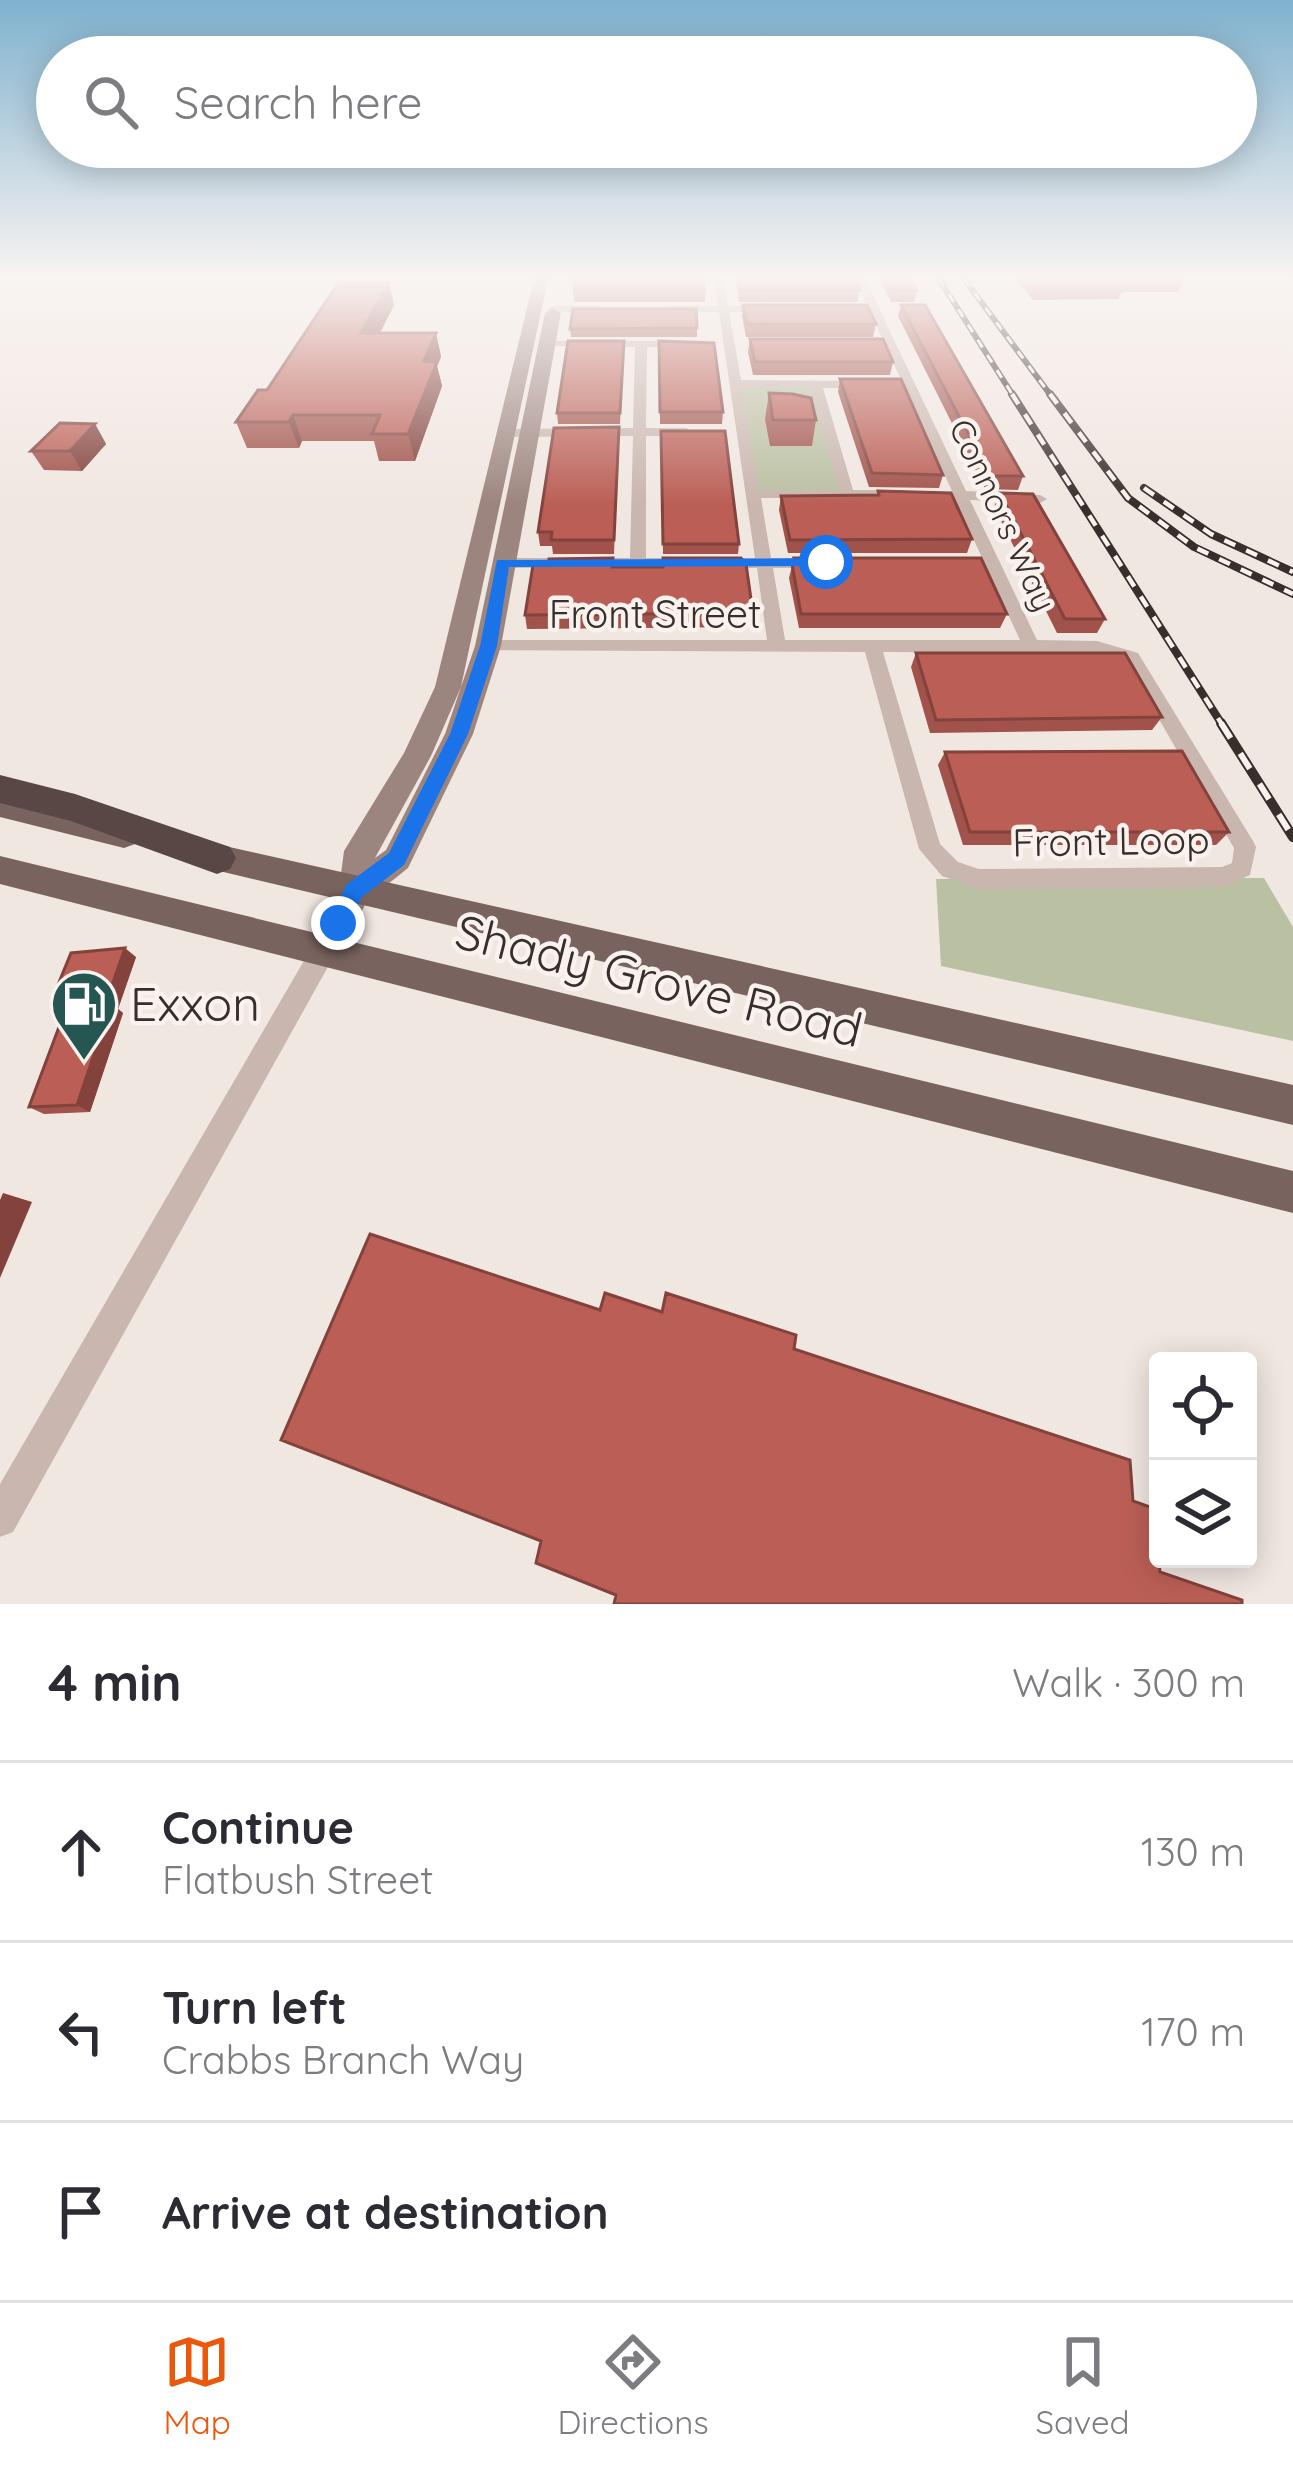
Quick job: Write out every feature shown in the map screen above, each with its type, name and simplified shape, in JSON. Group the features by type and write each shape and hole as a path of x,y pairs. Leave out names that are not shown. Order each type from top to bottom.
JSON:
{"highway":[{"path":"0,789 75,808 217,858"}],"main road":[{"path":"355,891 397,859 459,734 488,646 530,354"},
{"path":"325,948 355,891 360,851 417,756 448,687 543,354"},
{"name":"Shady Grove Road","path":"0,806 1293,1105"},
{"name":"Shady Grove Road","path":"0,870 1293,1192"}],"street":[{"path":"638,563 640,354"},
{"path":"725,354 737,384 777,647"},
{"name":"Connors Way","path":"895,354 1031,646"},
{"path":"737,384 909,383"},
{"path":"816,384 847,494"},
{"path":"518,432 702,432"},
{"path":"722,432 743,432"},
{"path":"753,494 1040,499"},
{"path":"502,563 850,562"},
{"path":"968,562 992,562"},
{"name":"Front Street","path":"488,646 1109,649"},
{"name":"Front Loop","path":"873,647 930,849 950,868 979,879 1237,873 1247,859 1245,847 1141,666 1109,649"},
{"path":"0,1519 325,948"}],"green space":[{"path":"816,384 846,493 754,493 739,385"},
{"path":"1264,878 1293,927 1293,1041 941,966 936,879"}],"building":[{"path":"291,354 427,354 424,361 437,362 408,434 372,434 380,415 293,415 289,422 236,422 258,390 267,390"},
{"path":"566,354 623,354 620,413 557,413"},
{"path":"659,354 715,354 723,412 660,412"},
{"path":"753,354 889,354 893,362 755,362"},
{"path":"926,354 953,354 1023,476 990,476"},
{"path":"840,379 901,379 943,475 872,473"},
{"path":"769,393 811,398 816,420 773,420"},
{"path":"60,423 95,424 70,451 31,451"},
{"path":"619,427 614,540 551,540 552,532 538,532 554,428"},
{"path":"661,431 725,431 739,544 663,544"},
{"path":"878,491 951,493 972,539 790,540 781,496 879,495"},
{"path":"1000,493 1033,494 1105,619 1065,619"},
{"path":"613,558 612,567 663,567 663,558 741,558 746,564 753,613 525,615 533,565 548,565 549,559"},
{"path":"794,558 981,558 1007,614 801,614"},
{"path":"916,653 1125,653 1162,717 936,720"},
{"path":"1182,751 1229,832 970,832 945,752"},
{"path":"125,948 77,1105 29,1107 71,995 53,997 71,953"},
{"path":"370,1234 600,1310 605,1293 662,1312 666,1293 796,1335 794,1349 1130,1460 1133,1501 1149,1507 1149,1568 1160,1568 1242,1600 1242,1604 614,1604 616,1595 536,1563 541,1541 281,1440"}],"railway":[{"path":"987,354 1014,397"},
{"path":"1020,354 1052,397"},
{"path":"1012,394 1223,726"},
{"path":"1050,394 1128,498 1194,547 1293,594"},
{"path":"1144,488 1211,534 1293,572"},
{"path":"1221,723 1293,837"}],"place":[{"name":"Exxon","path":"84,1063"}],"route":[{"path":"338,923 355,891 397,859 459,734 488,646 502,563 826,562"}]}
